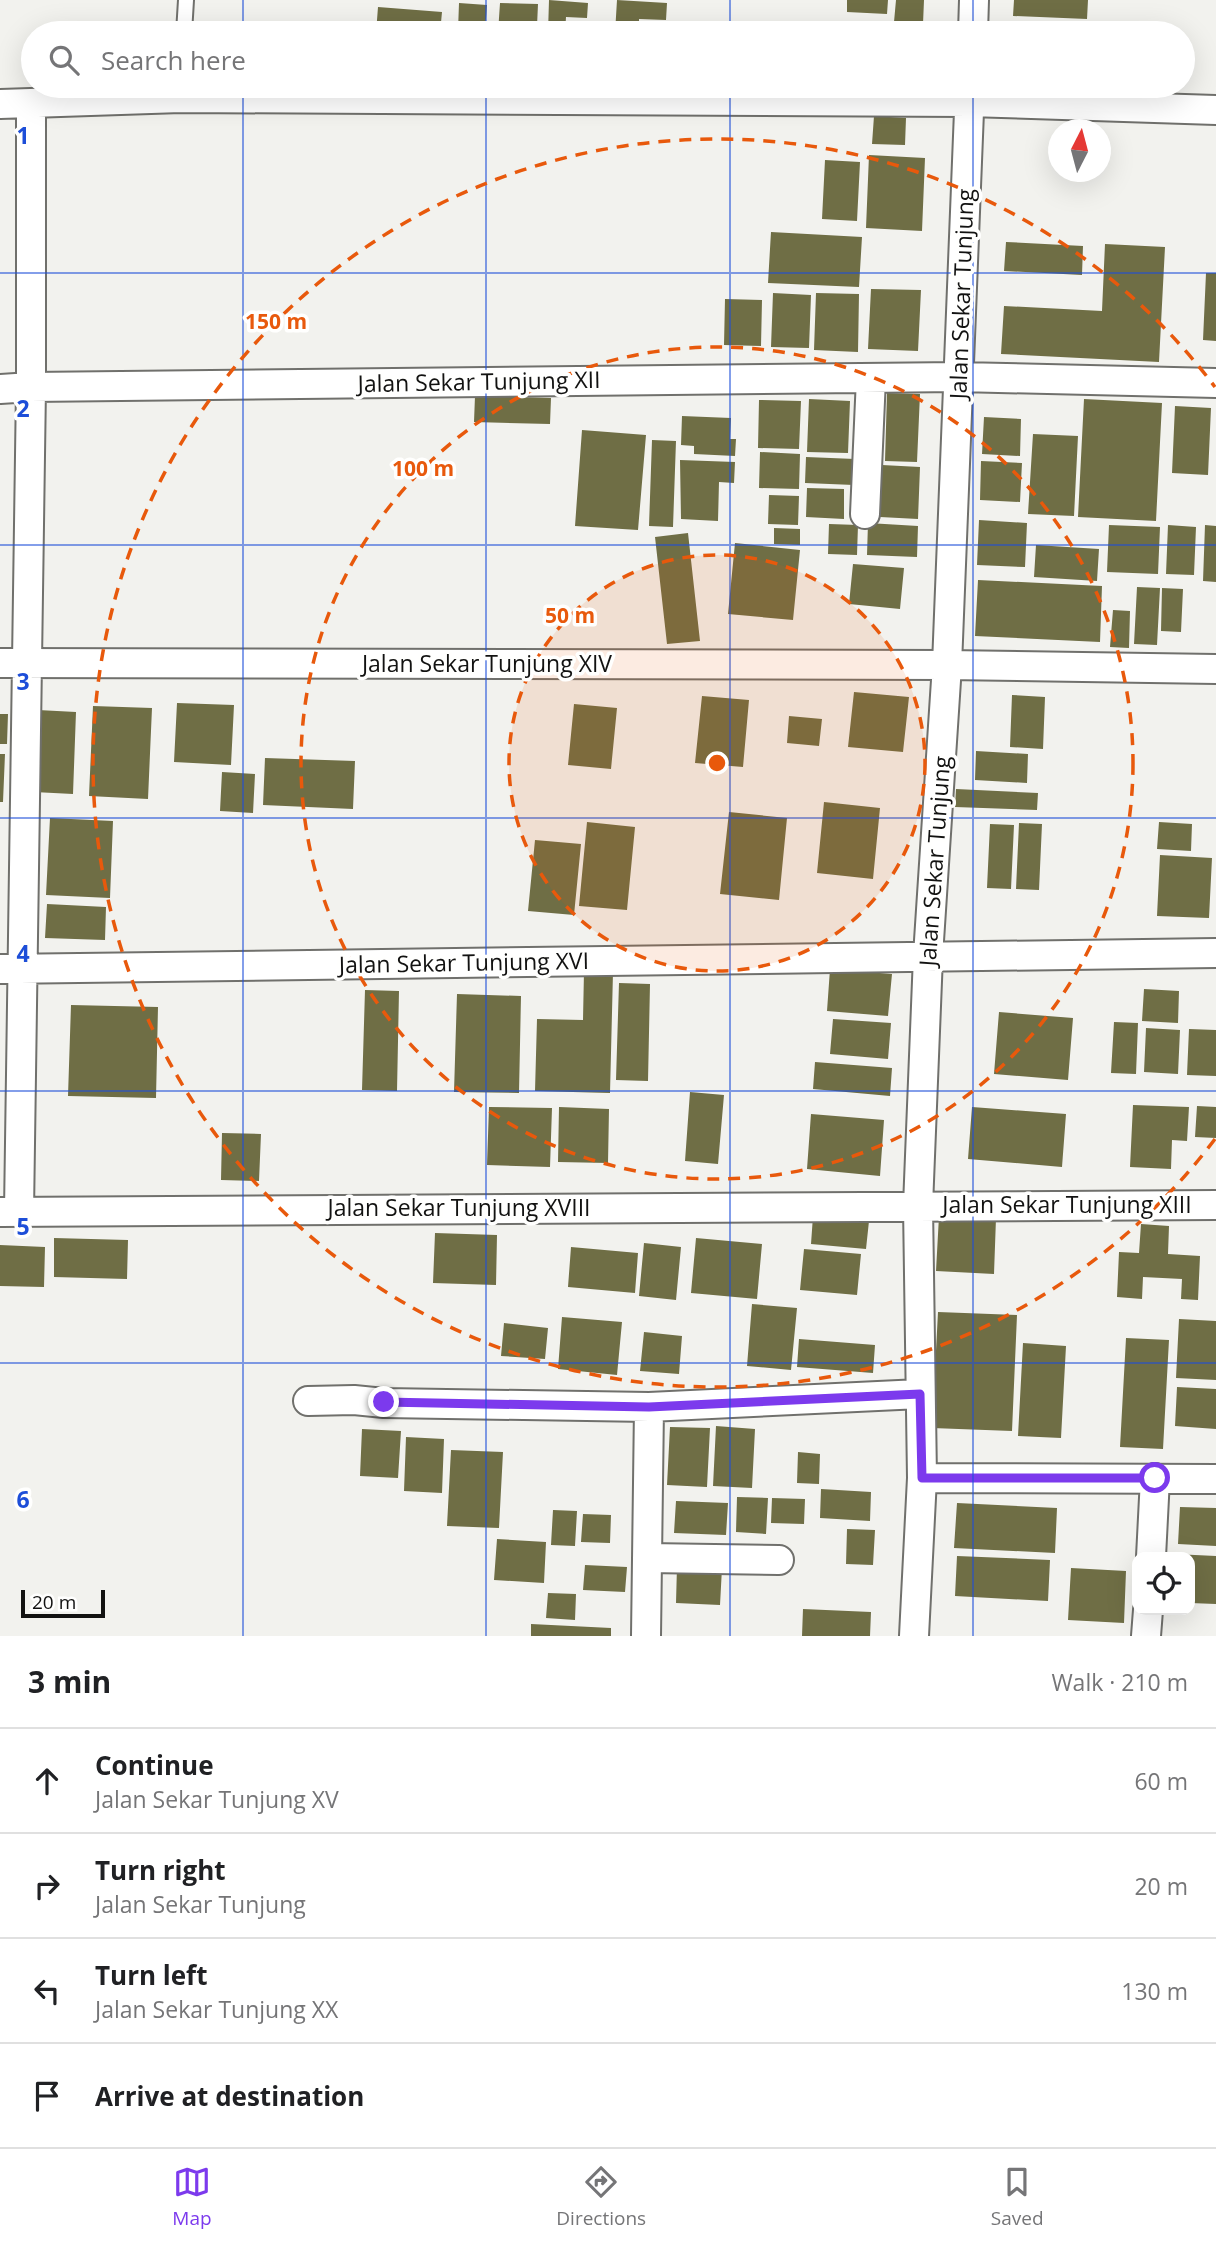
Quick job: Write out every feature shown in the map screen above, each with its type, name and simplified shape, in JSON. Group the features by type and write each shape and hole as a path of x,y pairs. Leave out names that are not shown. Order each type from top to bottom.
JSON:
{"street":[{"path":"973,21 974,0"},
{"path":"0,104 106,98"},
{"name":"Jalan Sekar Tunjung","path":"914,1636 922,1478 918,1206 928,956 947,666 970,98"},
{"path":"1032,98 1216,110"},
{"path":"9,1212 14,663 31,387 31,104"},
{"name":"Jalan Sekar Tunjung XII","path":"0,389 959,377 1216,383"},
{"path":"865,514 871,379"},
{"name":"Jalan Sekar Tunjung XIV","path":"14,663 1216,669"},
{"name":"Jalan Sekar Tunjung XVI","path":"11,969 1216,953"},
{"name":"Jalan Sekar Tunjung XIII","path":"918,1206 1216,1205"},
{"name":"Jalan Sekar Tunjung XVIII","path":"9,1212 918,1206"},
{"path":"307,1401 649,1407 920,1394"},
{"path":"646,1636 649,1407"},
{"path":"922,1478 1216,1479"},
{"path":"1151,1552 1155,1478"},
{"path":"648,1558 779,1560"},
{"path":"1146,1636 1147,1615"}],"lane":[{"path":"185,21 186,0"}],"building":[{"path":"549,0 588,3 587,18 566,17 566,21 548,21"},
{"path":"617,0 667,3 666,20 616,21"},
{"path":"847,0 888,0 887,14 847,12"},
{"path":"896,0 924,0 923,21 894,21"},
{"path":"1014,0 1088,0 1087,19 1013,16"},
{"path":"459,3 487,5 486,21 458,21"},
{"path":"500,3 538,4 537,21 499,21"},
{"path":"378,7 442,12 441,21 377,21"},
{"path":"874,116 906,118 905,145 872,144"},
{"path":"869,155 925,158 922,231 866,228"},
{"path":"825,160 860,162 857,221 822,219"},
{"path":"771,232 862,237 859,287 768,283"},
{"path":"1006,242 1083,246 1082,275 1004,271"},
{"path":"1105,244 1165,247 1159,362 1001,354 1004,306 1102,311"},
{"path":"1206,273 1216,273 1216,341 1203,340"},
{"path":"871,289 921,290 918,351 868,349"},
{"path":"773,293 811,295 809,348 771,347"},
{"path":"816,293 859,294 858,352 814,350"},
{"path":"725,299 762,300 761,346 724,345"},
{"path":"887,393 920,394 917,462 885,461"},
{"path":"475,396 551,398 550,424 474,422"},
{"path":"809,399 850,401 848,453 807,452"},
{"path":"1084,399 1162,403 1156,521 1078,517"},
{"path":"759,400 801,401 799,449 758,448"},
{"path":"1175,406 1211,408 1208,475 1172,473"},
{"path":"682,416 731,418 730,439 736,439 735,456 694,454 694,446 681,445"},
{"path":"984,417 1021,419 1020,456 982,454"},
{"path":"582,430 646,435 638,530 575,526"},
{"path":"1033,434 1078,436 1074,516 1028,514"},
{"path":"652,440 676,441 673,527 649,526"},
{"path":"760,452 800,454 799,489 759,488"},
{"path":"806,457 855,459 854,485 805,483"},
{"path":"680,460 735,462 734,483 719,482 718,521 681,519"},
{"path":"981,461 1022,463 1020,502 980,500"},
{"path":"882,465 920,467 918,519 880,517"},
{"path":"807,488 844,489 844,519 806,517"},
{"path":"769,495 799,496 798,525 768,524"},
{"path":"979,520 1027,523 1025,567 977,565"},
{"path":"868,523 918,526 917,557 867,555"},
{"path":"829,524 858,525 857,555 828,554"},
{"path":"1109,525 1160,527 1158,574 1107,572"},
{"path":"1168,525 1196,527 1194,575 1166,574"},
{"path":"1205,525 1216,526 1216,582 1203,581"},
{"path":"774,528 800,529 800,545 774,544"},
{"path":"688,533 700,641 667,644 655,537"},
{"path":"735,543 800,550 793,620 728,614"},
{"path":"1036,545 1099,549 1097,581 1034,577"},
{"path":"853,564 904,568 900,609 849,604"},
{"path":"978,580 1102,586 1100,642 975,636"},
{"path":"1137,587 1160,588 1157,645 1134,644"},
{"path":"1162,588 1183,589 1181,632 1161,631"},
{"path":"1113,610 1130,611 1129,648 1110,647"},
{"path":"854,692 909,697 903,752 848,747"},
{"path":"1012,695 1045,697 1043,749 1010,747"},
{"path":"702,696 749,700 743,767 695,763"},
{"path":"177,703 234,705 231,765 174,762"},
{"path":"574,704 617,708 611,769 568,765"},
{"path":"93,706 152,708 148,799 89,796"},
{"path":"38,710 76,712 73,794 34,792"},
{"path":"0,714 8,714 7,744 0,744"},
{"path":"789,716 822,719 819,746 787,743"},
{"path":"976,751 1028,754 1027,783 975,780"},
{"path":"0,754 5,754 3,802 0,802"},
{"path":"265,758 355,761 353,809 263,805"},
{"path":"222,772 255,774 253,813 220,811"},
{"path":"956,789 1038,793 1037,810 955,807"},
{"path":"824,802 880,808 873,879 817,873"},
{"path":"729,812 787,818 779,900 720,894"},
{"path":"50,818 113,821 110,898 46,895"},
{"path":"587,822 635,827 627,910 579,906"},
{"path":"1159,822 1192,824 1191,851 1157,849"},
{"path":"1019,823 1042,824 1039,890 1016,889"},
{"path":"990,824 1014,825 1011,889 987,888"},
{"path":"535,840 581,844 574,915 528,911"},
{"path":"1160,855 1212,858 1209,918 1157,916"},
{"path":"47,904 106,907 105,940 45,938"},
{"path":"830,969 892,974 888,1016 827,1011"},
{"path":"584,971 613,972 610,1093 535,1091 537,1019 583,1020"},
{"path":"619,983 650,984 648,1081 616,1080"},
{"path":"1144,989 1179,991 1178,1023 1142,1021"},
{"path":"365,990 399,991 397,1091 362,1090"},
{"path":"457,994 521,996 519,1093 454,1092"},
{"path":"71,1005 158,1007 156,1098 68,1096"},
{"path":"999,1012 1073,1018 1068,1080 994,1074"},
{"path":"833,1019 891,1023 888,1059 830,1054"},
{"path":"1114,1022 1138,1023 1136,1074 1111,1073"},
{"path":"1146,1028 1180,1030 1178,1074 1144,1072"},
{"path":"1189,1029 1216,1030 1216,1076 1187,1075"},
{"path":"815,1062 892,1068 890,1096 813,1089"},
{"path":"690,1092 724,1095 718,1164 685,1161"},
{"path":"1133,1105 1189,1107 1187,1141 1172,1140 1171,1169 1130,1167"},
{"path":"1197,1106 1216,1107 1216,1138 1195,1137"},
{"path":"489,1107 552,1108 550,1167 487,1165"},
{"path":"559,1107 609,1109 608,1163 558,1162"},
{"path":"972,1107 1066,1114 1062,1167 968,1159"},
{"path":"811,1114 884,1120 880,1176 807,1169"},
{"path":"222,1133 261,1134 259,1181 221,1180"},
{"path":"813,1216 869,1221 866,1249 811,1244"},
{"path":"939,1216 996,1218 994,1274 936,1271"},
{"path":"1141,1224 1169,1226 1168,1254 1200,1256 1198,1300 1181,1299 1182,1279 1143,1277 1142,1299 1117,1297 1119,1252 1139,1253"},
{"path":"435,1233 497,1235 496,1285 433,1283"},
{"path":"54,1238 128,1240 127,1279 54,1277"},
{"path":"696,1238 762,1244 757,1299 691,1293"},
{"path":"644,1243 681,1247 676,1300 639,1296"},
{"path":"0,1245 45,1247 44,1287 0,1286"},
{"path":"571,1247 638,1253 635,1293 568,1287"},
{"path":"804,1249 861,1254 857,1295 800,1290"},
{"path":"752,1304 797,1308 791,1370 747,1366"},
{"path":"938,1312 1017,1315 1012,1431 932,1428"},
{"path":"562,1317 622,1322 617,1375 558,1369"},
{"path":"1179,1319 1216,1321 1216,1380 1176,1378"},
{"path":"504,1323 548,1328 545,1359 501,1356"},
{"path":"644,1332 682,1336 679,1374 640,1371"},
{"path":"1126,1338 1169,1340 1163,1449 1120,1447"},
{"path":"799,1339 875,1345 873,1373 797,1367"},
{"path":"1023,1343 1066,1346 1061,1438 1018,1436"},
{"path":"1177,1387 1216,1389 1216,1429 1175,1426"},
{"path":"716,1426 755,1429 752,1488 713,1486"},
{"path":"670,1427 710,1428 707,1487 667,1485"},
{"path":"362,1429 401,1431 398,1478 360,1476"},
{"path":"406,1437 444,1439 442,1493 404,1491"},
{"path":"451,1450 503,1452 499,1528 447,1526"},
{"path":"798,1452 820,1454 819,1484 797,1483"},
{"path":"821,1489 871,1492 870,1521 820,1518"},
{"path":"737,1497 768,1498 766,1534 736,1532"},
{"path":"772,1498 805,1499 804,1524 771,1523"},
{"path":"676,1501 728,1503 726,1535 674,1533"},
{"path":"957,1503 1057,1508 1055,1553 954,1548"},
{"path":"1180,1507 1216,1508 1216,1546 1178,1544"},
{"path":"553,1510 577,1511 575,1546 551,1545"},
{"path":"583,1514 611,1515 610,1543 581,1542"},
{"path":"847,1529 875,1530 873,1565 846,1564"},
{"path":"497,1539 546,1542 544,1583 494,1580"},
{"path":"1195,1555 1216,1556 1216,1604 1195,1603"},
{"path":"957,1556 1050,1560 1048,1601 955,1596"},
{"path":"585,1565 627,1567 625,1592 583,1590"},
{"path":"677,1566 722,1568 720,1605 676,1603"},
{"path":"1071,1568 1126,1571 1124,1623 1068,1620"},
{"path":"548,1593 576,1594 575,1620 546,1618"},
{"path":"803,1609 871,1612 870,1636 802,1636"},
{"path":"531,1624 611,1628 611,1636 531,1636"}],"route":[{"path":"384,1402 649,1407 920,1394 922,1478 1155,1478"}]}
